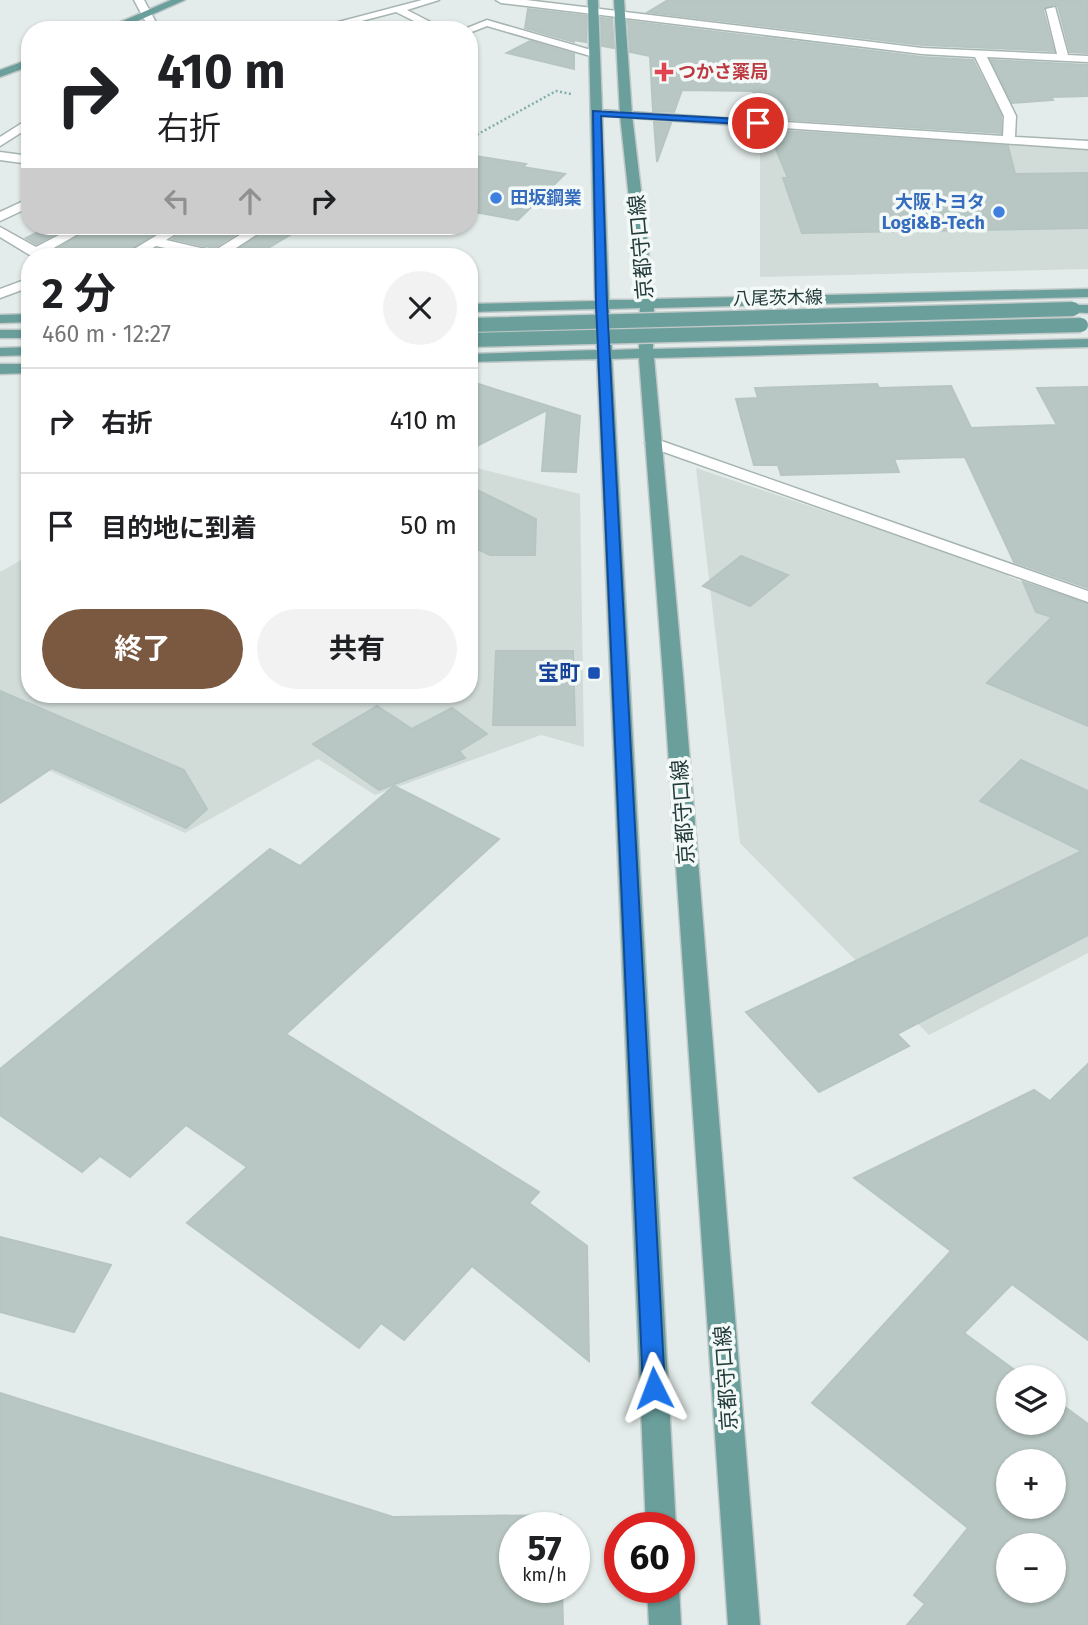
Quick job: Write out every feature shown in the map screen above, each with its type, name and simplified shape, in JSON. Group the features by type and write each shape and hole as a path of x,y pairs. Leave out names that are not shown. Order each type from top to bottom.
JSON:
{"main road":[{"path":"130,21 180,0"},
{"name":"京都守口線","path":"593,6 602,304 660,1512"},
{"name":"京都守口線","path":"620,7 626,115 647,303 646,354 744,1625"},
{"path":"0,74 21,66"},
{"path":"478,308 1088,293"},
{"name":"八尾茨木線","path":"478,325 1081,309"},
{"path":"0,319 21,318"},
{"name":"八尾茨木線","path":"478,340 1085,325"},
{"path":"0,334 21,334"},
{"path":"478,358 1088,343"},
{"path":"0,352 21,351"},
{"path":"0,369 21,368"},
{"path":"664,1603 665,1625"}],"street":[{"path":"139,0 150,21"},
{"path":"349,21 434,0"},
{"path":"501,0 620,7 922,51 1088,60"},
{"path":"397,9 422,21"},
{"path":"1051,9 1063,58"},
{"path":"478,26 487,23 594,54"},
{"path":"980,55 1010,116 1009,140"},
{"path":"596,106 626,115 1088,145"},
{"path":"0,142 21,127"},
{"path":"0,156 21,159"},
{"path":"0,217 21,206"},
{"path":"0,231 28,248"},
{"path":"50,248 71,235"},
{"path":"144,248 166,235"},
{"path":"227,248 248,235"},
{"path":"154,242 183,248"},
{"path":"0,294 21,286"},
{"path":"653,443 1088,597"}],"path":[{"path":"478,134 556,91 596,106"}],"shaded area":[{"path":"760,128 1088,149 1088,269 760,277"},
{"path":"478,468 580,494 584,747 541,735 375,795 318,759 185,833 0,748 0,572 21,560 21,703 478,703"},
{"path":"696,468 1010,573 1008,576 1088,608 1088,953 929,1035 740,843"}],"building":[{"path":"668,0 1088,0 1088,53 1070,52 1058,6 1054,4 1043,10 1054,51 922,45 648,12"},
{"path":"528,9 586,16 586,42 574,42 525,28"},
{"path":"601,18 612,19 614,48 602,46"},
{"path":"628,21 922,57 973,60 1001,115 1001,133 764,118 753,91 682,90 674,112 653,111 650,56 630,52"},
{"path":"530,41 574,54 574,69 507,53"},
{"path":"991,60 1088,65 1088,96 1051,97 1053,100 1012,103"},
{"path":"654,122 671,123 657,162"},
{"path":"768,130 1008,146 1015,174 1088,173 1088,228 802,233 783,178 788,178"},
{"path":"478,156 565,174 518,220 478,213"},
{"path":"32,235 54,235 36,244 26,238"},
{"path":"80,235 153,235 133,248 59,248"},
{"path":"178,235 235,235 214,248 173,239"},
{"path":"259,235 290,235 268,248 239,248"},
{"path":"478,384 580,416 576,472 542,471 547,410 478,445"},
{"path":"877,384 879,388 951,386 971,428 1057,425 1037,388 1088,387 1088,588 1014,562 965,457 894,459 899,472 781,475 778,465 754,465 736,399 758,398 755,388"},
{"path":"478,490 536,519 535,555 490,555 478,549"},
{"path":"741,556 788,575 750,606 703,586"},
{"path":"1023,582 1088,604 1088,726 987,683 1052,617 1036,612"},
{"path":"496,651 573,651 575,725 493,725"},
{"path":"0,691 21,700 21,703 28,703 184,770 207,809 186,828 52,768 0,803"},
{"path":"377,706 412,729 452,708 487,734 459,751 465,758 379,790 313,744"},
{"path":"1021,760 1088,791 1088,935 897,1034 909,1046 819,1092 746,1012 1082,851 980,801"},
{"path":"394,786 499,839 286,1034 539,1192 529,1203 587,1246 589,1361 472,1266 404,1340 381,1323 359,1348 187,1223 247,1167 186,1125 130,1177 100,1156 82,1172 0,1115 0,1069 270,849 300,866"},
{"path":"1088,1064 1088,1340 1012,1284 964,1333 1008,1365 996,1365 996,1435 1066,1435 1066,1408 1088,1424 1088,1625 907,1625 925,1604 914,1595 968,1528 812,1403 951,1251 854,1178 1034,1090 1050,1101"},
{"path":"0,1237 111,1265 74,1332 0,1312"},
{"path":"0,1393 393,1517 499,1516 499,1603 562,1603 563,1625 0,1625"}],"place":[{"name":"つかさ薬局","path":"664,72"},
{"name":"田坂鋼業","path":"496,198"},
{"name":"大阪トヨタ Logi&B-Tech","path":"999,212"},
{"name":"宝町","path":"594,673"}],"route":[{"path":"654,1388 602,304 597,113 758,123"}]}
